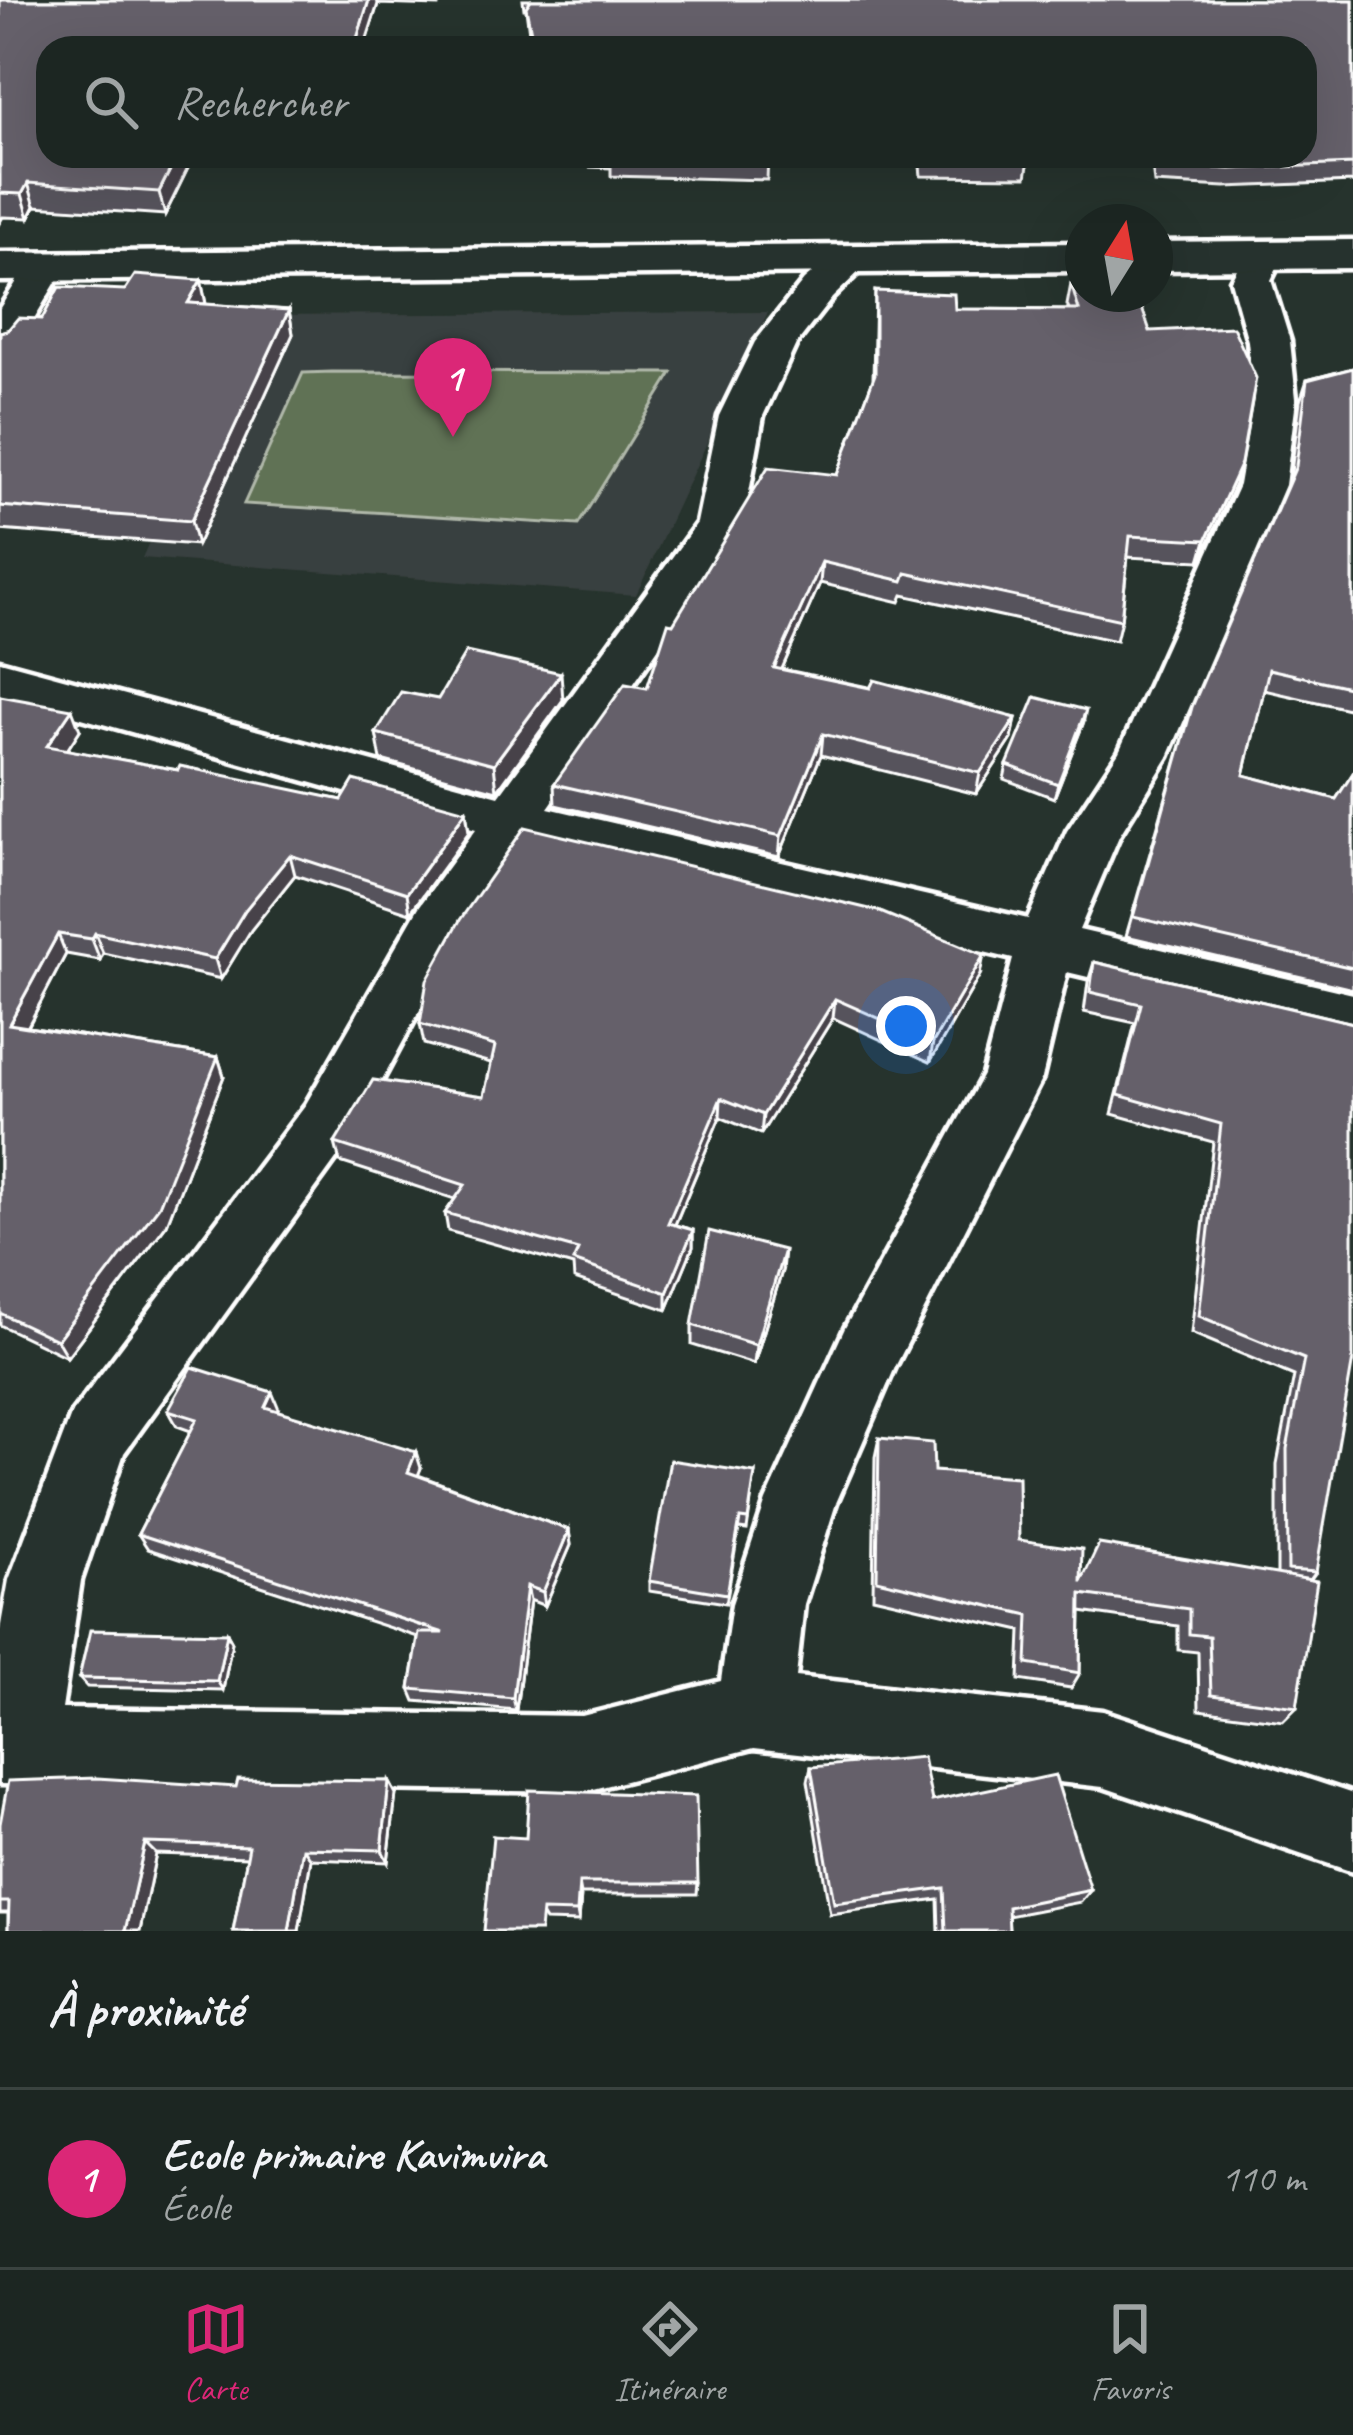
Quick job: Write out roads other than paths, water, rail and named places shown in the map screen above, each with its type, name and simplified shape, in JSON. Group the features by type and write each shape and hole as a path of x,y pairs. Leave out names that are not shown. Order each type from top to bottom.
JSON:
{"highway":[{"path":"1173,256 1353,254"},
{"path":"23,267 1065,257"}],"street":[{"path":"754,1710 768,1604 801,1501 869,1350 1012,1078 1044,947 1094,831 1142,758 1262,485 1275,399 1270,340 1251,280 1263,255"},
{"path":"850,261 818,289 776,342 741,416 720,525 439,922 328,1122 96,1436 45,1580 9,1746 582,1754 754,1710 1103,1749 1353,1833"},
{"path":"0,341 23,267"},
{"path":"0,678 515,820 1353,1017"}],"place":[{"name":"Ecole primaire Kavimvira","path":"453,437"}]}
